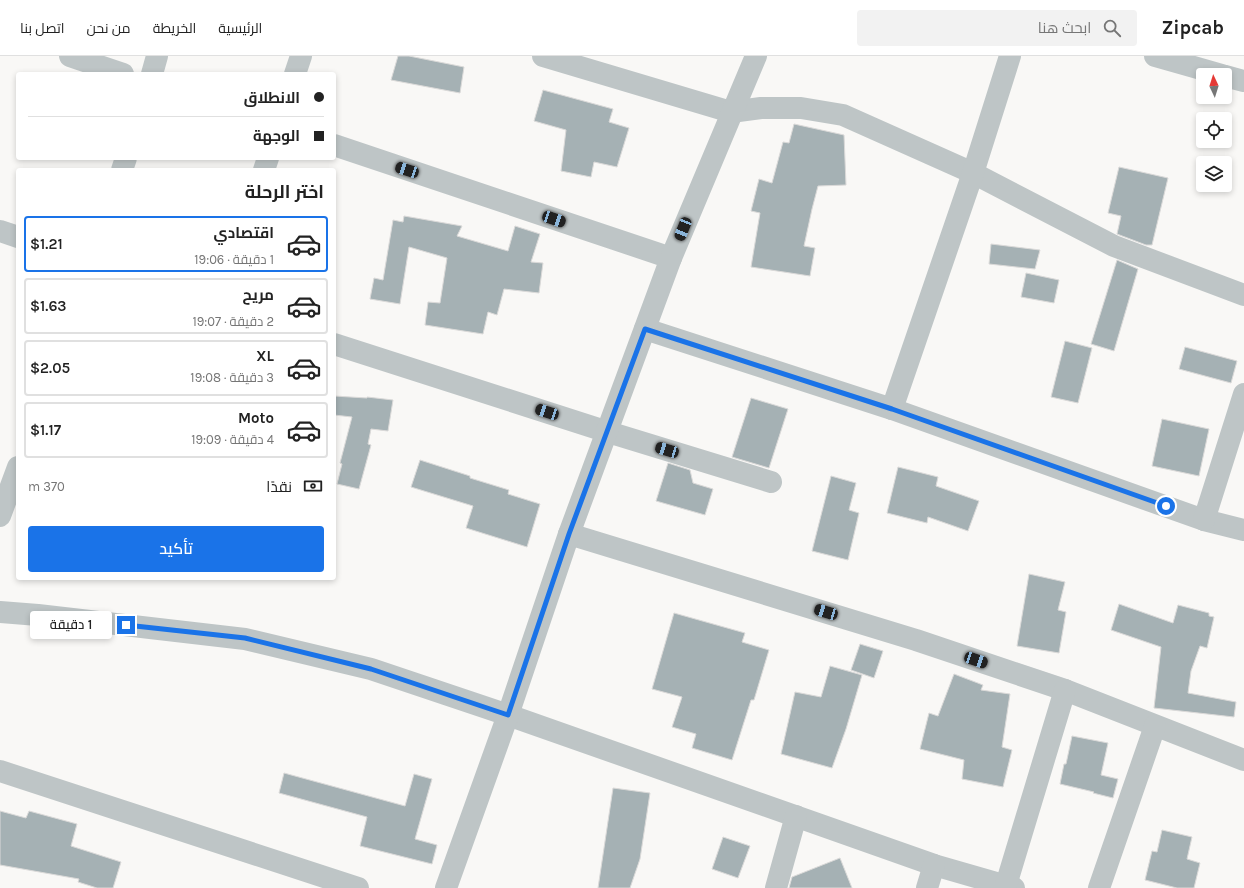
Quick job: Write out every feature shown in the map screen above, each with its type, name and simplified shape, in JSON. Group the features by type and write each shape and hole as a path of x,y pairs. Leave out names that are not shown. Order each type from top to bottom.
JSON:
{"street":[{"path":"70,56 117,72"},
{"path":"153,72 157,56"},
{"path":"296,72 301,56"},
{"path":"543,56 731,112 761,108 801,108 843,115 973,173 1114,246 1244,295"},
{"path":"446,888 508,715 569,534 608,432 670,258 756,56"},
{"path":"892,409 973,173 1010,56"},
{"path":"1155,56 1197,68"},
{"path":"1232,78 1244,82"},
{"path":"336,146 670,258"},
{"path":"0,231 16,236"},
{"path":"645,329 892,409 1204,520 1244,530"},
{"path":"336,345 608,432 771,482"},
{"path":"1204,520 1244,394"},
{"path":"0,516 16,472"},
{"path":"569,534 916,640 1065,690 1244,760"},
{"path":"0,612 245,638 371,669 508,715 934,865 1010,887 1065,690"},
{"path":"1099,888 1155,726"},
{"path":"0,771 358,888"},
{"path":"776,888 796,816"},
{"path":"927,888 934,865"}],"building":[{"path":"398,56 409,56 464,67 460,93 391,80"},
{"path":"543,90 613,109 609,122 629,128 617,167 594,162 591,177 561,171 566,130 534,121"},
{"path":"794,124 844,135 846,185 818,186 812,209 804,246 815,248 810,276 751,267 760,213 751,211 759,179 772,183 783,142 789,143"},
{"path":"1119,167 1168,178 1152,245 1146,245 1117,234 1121,216 1108,213"},
{"path":"404,216 462,226 457,236 508,251 515,226 540,234 531,262 543,263 539,293 504,289 497,315 488,312 483,334 425,325 428,302 440,303 447,258 409,247 400,304 370,299 374,278 383,280 393,220 403,222"},
{"path":"991,244 1040,250 1035,269 989,264"},
{"path":"1117,260 1138,269 1114,351 1091,344"},
{"path":"1026,273 1059,280 1054,303 1021,297"},
{"path":"1065,341 1092,348 1078,403 1051,397"},
{"path":"1185,347 1237,361 1231,383 1179,369"},
{"path":"336,396 367,397 393,400 388,431 371,429 368,444 371,445 359,489 337,484 342,464 340,463 352,417 336,415"},
{"path":"751,398 788,409 769,468 732,457"},
{"path":"1162,419 1209,429 1199,476 1152,466"},
{"path":"420,460 509,490 508,494 540,504 527,547 466,528 473,506 411,487"},
{"path":"668,463 690,470 693,483 713,489 705,515 656,501"},
{"path":"898,467 938,477 936,486 979,501 968,531 928,517 927,523 887,513"},
{"path":"831,476 856,483 849,510 859,513 848,560 812,551"},
{"path":"1029,574 1065,582 1058,610 1066,612 1059,653 1017,646"},
{"path":"1119,604 1173,623 1178,605 1209,613 1209,616 1214,617 1207,648 1200,646 1191,671 1188,693 1236,702 1234,717 1154,708 1161,647 1111,630"},
{"path":"674,613 745,633 742,642 769,650 754,700 751,700 732,760 692,748 696,734 672,727 682,697 652,689"},
{"path":"860,644 883,651 874,678 851,670"},
{"path":"830,666 862,675 846,729 832,768 781,754 795,692 821,697"},
{"path":"954,674 983,685 981,690 1010,694 1002,747 1012,750 1003,787 962,779 964,760 920,749 929,713 938,716"},
{"path":"1072,736 1108,743 1101,775 1118,779 1113,798 1060,784"},
{"path":"284,773 405,806 414,774 432,779 415,839 437,845 432,864 360,846 367,817 279,793"},
{"path":"613,788 650,793 640,859 630,888 598,888"},
{"path":"0,811 26,818 29,811 77,824 71,846 121,862 113,888 97,888 78,882 79,879 0,865"},
{"path":"1162,830 1192,837 1187,859 1200,863 1194,888 1177,888 1145,880 1152,851 1157,852"},
{"path":"723,837 750,846 738,878 712,869"},
{"path":"840,858 852,888 789,888 792,877"}],"route":[{"path":"126,625 245,638 371,669 508,715 569,534 645,329 892,409 1166,506"}]}
